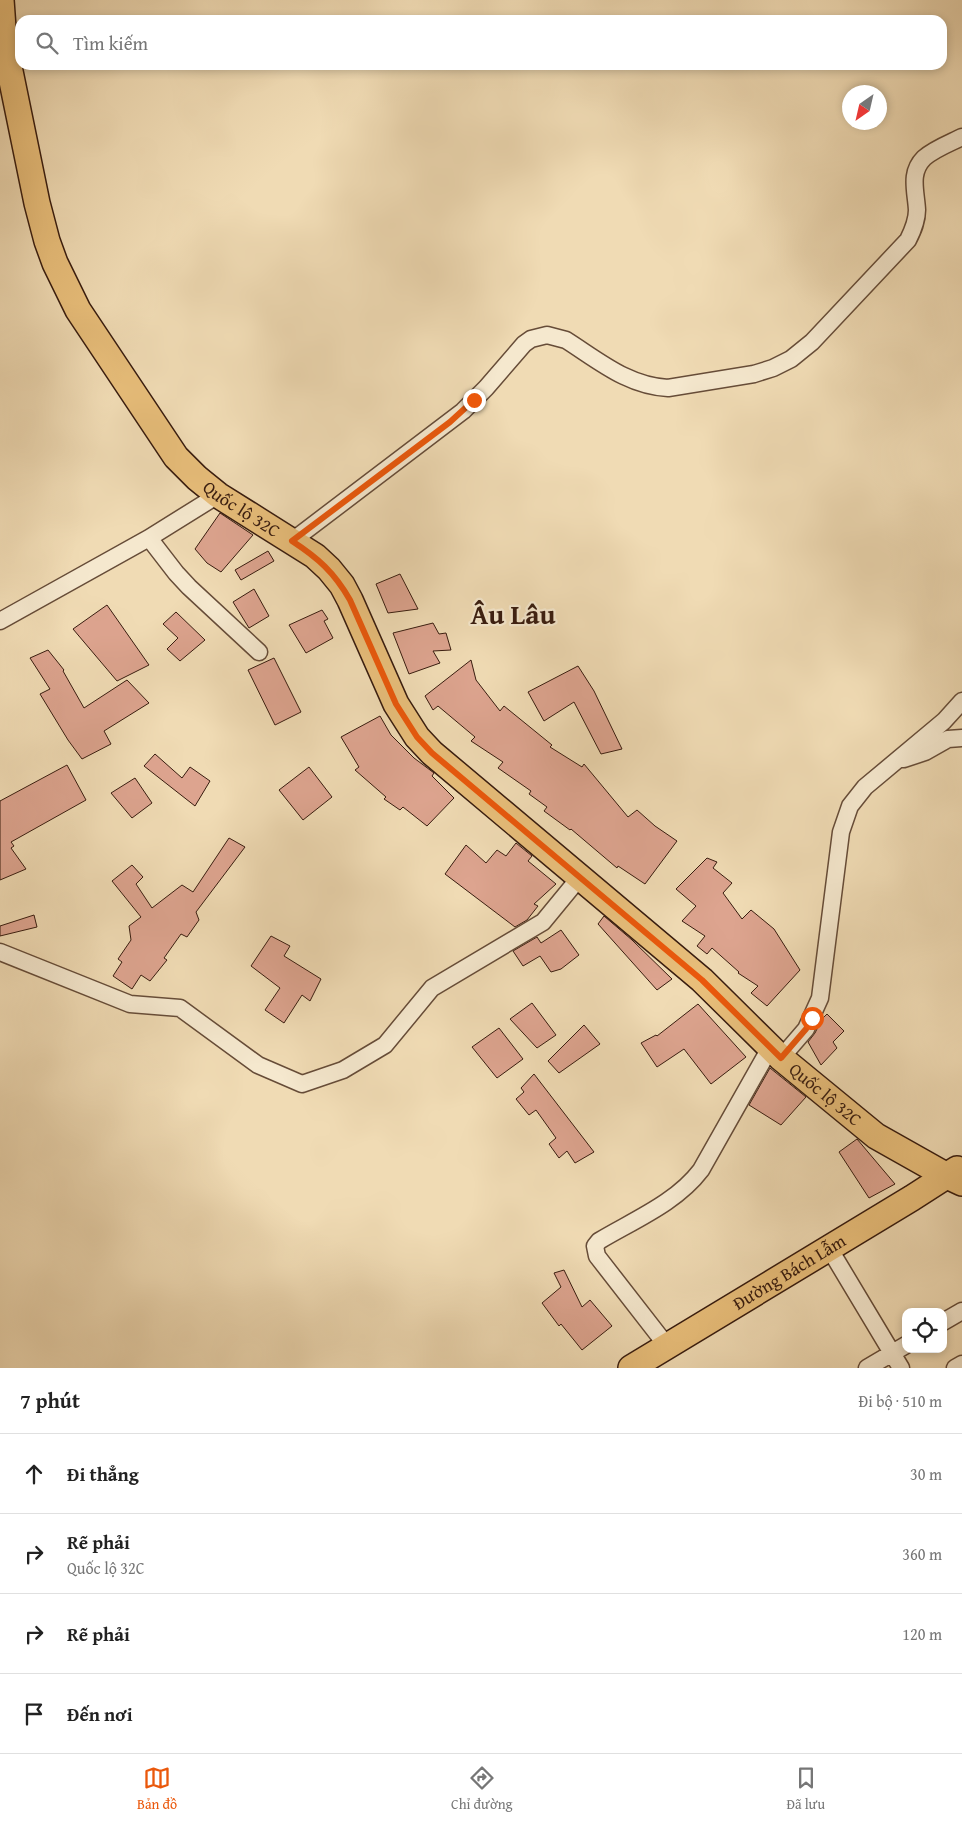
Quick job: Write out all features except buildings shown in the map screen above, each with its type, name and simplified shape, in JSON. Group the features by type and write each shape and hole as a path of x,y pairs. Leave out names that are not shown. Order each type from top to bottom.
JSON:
{"main road":[{"name":"Quốc lộ 32C","path":"1,0 4,42 36,203 46,241 60,276 78,310 176,457 218,495 315,556 342,585 396,704 417,737 432,753 702,980 776,1053 876,1136 957,1175"},
{"name":"Đường Bách Lẫm","path":"634,1367 829,1248 957,1175"}],"street":[{"path":"292,541 456,416 486,388 524,344 538,336 548,335 566,340 629,380 656,388 668,388 754,374 773,368 791,359 812,342 908,240 916,221 917,211 914,182 916,170 929,154 962,137"},
{"path":"0,620 150,538 218,495"},
{"path":"150,538 188,587 259,652"},
{"path":"667,1346 597,1256 595,1246 599,1241 679,1193 694,1180 776,1053 806,1029 820,998 841,832 850,806 865,786 944,721 962,702"},
{"path":"895,762 925,752 948,739 962,738"},
{"path":"0,952 130,1004 180,1008 258,1065 302,1084 343,1070 385,1045 432,988 543,922 580,877"},
{"path":"829,1248 899,1349 901,1368"},
{"path":"947,1320 962,1311"},
{"path":"867,1368 899,1349"},
{"path":"955,1368 962,1364"}],"district":[{"name":"Âu Lâu","path":"513,614"}],"route":[{"path":"474,400 450,422 292,541 315,556 342,585 405,721 432,753 702,980 781,1058 806,1029 812,1018"}]}
